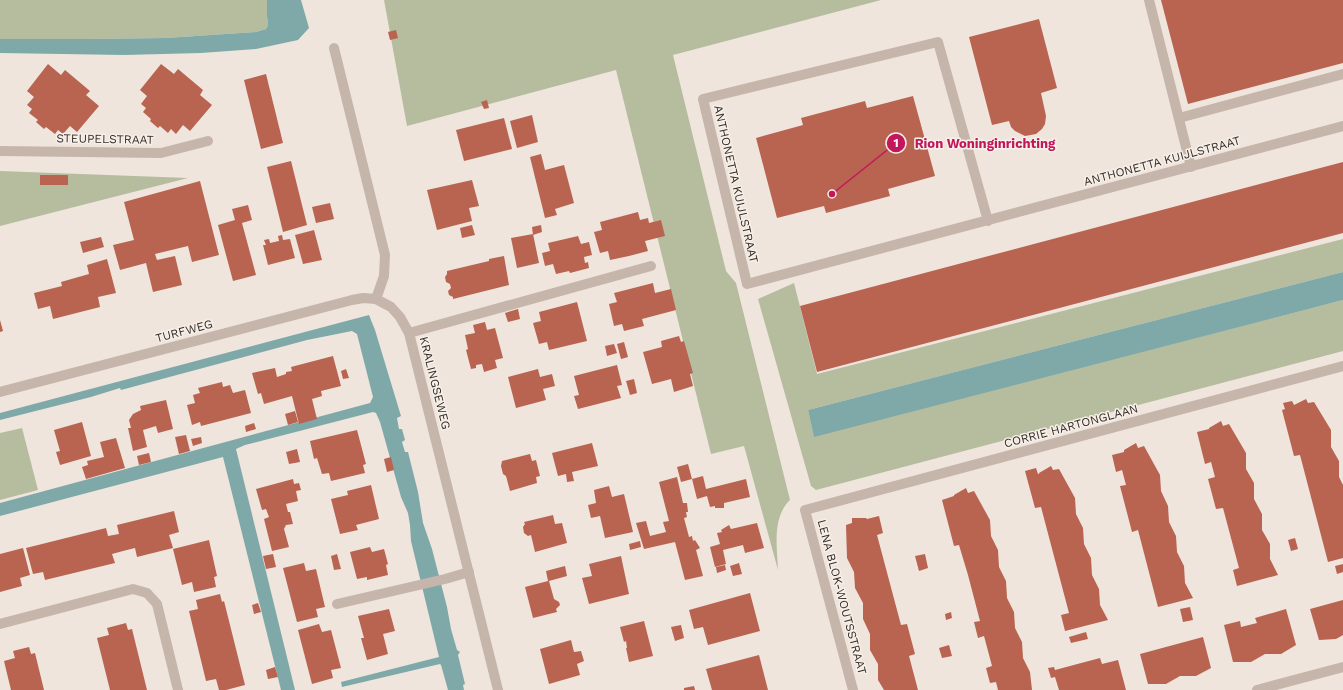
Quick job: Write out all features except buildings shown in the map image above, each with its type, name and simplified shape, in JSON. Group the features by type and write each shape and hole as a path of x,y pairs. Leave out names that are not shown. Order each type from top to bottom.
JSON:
{"street":[{"path":"1149,0 1191,167"},
{"name":"ANTHONETTA KUIJLSTRAAT","path":"988,221 938,42 703,99 747,284 988,221 1343,126"},
{"path":"334,48 385,255 384,276 376,299"},
{"path":"1179,118 1343,74"},
{"name":"STEUPELSTRAAT","path":"0,151 161,153 208,141"},
{"path":"409,333 651,266"},
{"name":"TURFWEG","path":"0,392 352,300 363,298 376,299"},
{"name":"KRALINGSEWEG","path":"376,299 391,307 400,317 409,333 470,572 498,690"},
{"name":"CORRIE HARTONGLAAN","path":"805,510 1343,366"},
{"name":"LENA BLOK-WOUTSSTRAAT","path":"805,510 853,690"},
{"path":"337,604 470,572"},
{"path":"0,624 134,589 147,593 157,604 178,690"},
{"path":"1257,690 1343,667"}],"green space":[{"path":"0,0 267,0 268,25 266,29 256,32 166,38 0,39"},
{"path":"384,0 881,0 673,55 726,271 736,283 790,500 780,515 778,524 778,570 744,446 711,454 616,70 407,126"},
{"path":"0,171 188,178 0,226"},
{"path":"1343,239 1343,272 808,410 814,436 1343,300 1343,351 816,490 811,486 758,299 794,283 817,374"},
{"path":"22,428 38,490 0,500 0,433"}],"water":[{"path":"267,0 301,0 309,28 298,40 256,49 201,53 124,55 0,53 0,39 166,38 256,32 266,29 268,25"},
{"path":"1343,272 1343,300 814,437 808,410"},
{"path":"369,315 401,416 397,418 399,429 402,429 405,440 402,442 405,452 408,452 418,492 423,523 432,549 457,650 460,652 458,655 465,684 463,685 464,690 448,690 440,664 342,687 341,682 439,657 411,541 408,513 401,497 380,422 376,413 373,412 245,445 236,449 295,690 281,690 223,457 0,516 0,503 370,403 373,397 357,334 352,331 307,340 121,390 120,388 91,397 0,420 0,413"}],"place":[{"name":"Rion Woninginrichting","path":"832,194"}]}
